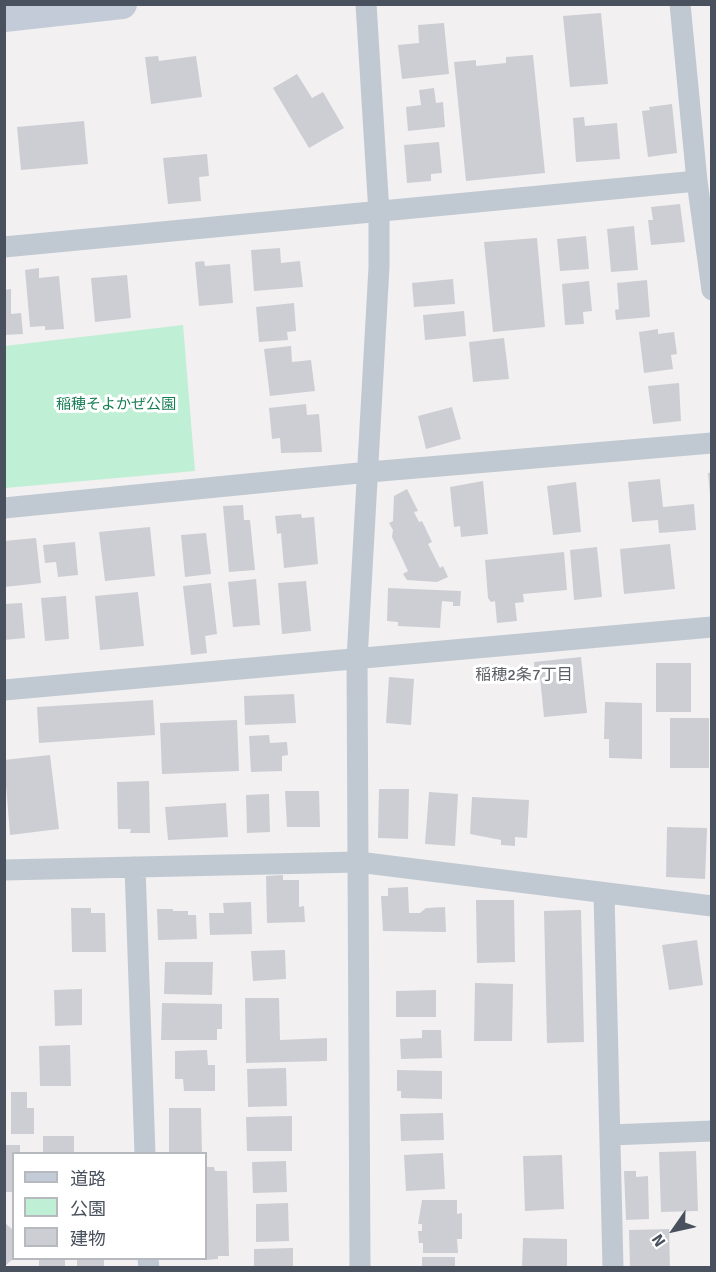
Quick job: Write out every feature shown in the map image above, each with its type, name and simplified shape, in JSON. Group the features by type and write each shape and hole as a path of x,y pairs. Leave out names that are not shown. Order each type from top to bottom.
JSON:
{"street":[{"path":"4,17 122,4"},
{"path":"360,1268 357,659 379,267 379,213 366,4"},
{"path":"680,4 697,181 711,290"},
{"path":"4,247 697,181"},
{"path":"4,508 369,472 711,443"},
{"path":"4,690 711,627"},
{"path":"4,870 358,862 711,906"},
{"path":"135,867 145,1152"},
{"path":"604,892 613,1268"},
{"path":"610,1135 711,1131"}],"green space":[{"name":"稲穂そよかぜ公園","path":"183,325 195,471 5,488 5,346"}],"building":[{"path":"601,13 608,84 570,87 563,16"},
{"path":"444,23 449,74 402,79 398,45 419,43 418,25"},
{"path":"533,55 545,173 466,181 454,62 476,60 476,66 506,63 506,57"},
{"path":"158,56 159,61 196,56 202,97 151,104 145,57"},
{"path":"297,74 312,98 323,92 344,128 309,148 273,88"},
{"path":"434,88 436,103 443,102 445,127 408,131 406,107 421,105 419,90"},
{"path":"672,104 677,153 648,157 642,111 650,110 649,107"},
{"path":"584,117 585,126 617,123 620,159 576,162 573,118"},
{"path":"84,121 88,164 21,170 17,127"},
{"path":"439,142 442,173 431,174 431,181 407,183 404,145"},
{"path":"207,154 209,176 199,177 201,201 168,204 163,158"},
{"path":"680,204 685,242 651,245 648,220 653,220 651,207"},
{"path":"634,226 638,270 611,272 607,229"},
{"path":"586,236 589,269 560,271 557,239"},
{"path":"537,238 545,327 493,332 484,242"},
{"path":"280,248 281,263 300,261 303,287 254,291 251,250"},
{"path":"204,261 205,266 230,264 233,303 199,306 195,262"},
{"path":"39,268 39,278 59,276 64,329 45,330 45,326 30,327 25,270"},
{"path":"127,275 131,318 95,322 91,278"},
{"path":"453,279 455,304 414,307 412,283"},
{"path":"647,280 650,317 616,320 615,310 619,309 617,283"},
{"path":"589,281 592,311 583,312 584,324 565,325 562,284"},
{"path":"11,289 11,314 21,313 23,334 4,335 4,290"},
{"path":"294,303 296,331 287,332 288,340 259,342 256,307"},
{"path":"464,311 466,336 425,340 423,315"},
{"path":"658,329 658,334 674,332 677,354 671,355 673,369 644,373 639,332"},
{"path":"504,338 509,379 473,382 469,342"},
{"path":"291,346 292,362 311,360 315,391 270,396 264,349"},
{"path":"679,383 681,421 653,424 648,386"},
{"path":"306,404 307,415 319,414 322,452 281,453 280,438 272,439 269,408"},
{"path":"452,407 461,439 426,449 418,416"},
{"path":"708,473 712,473 712,495 710,495"},
{"path":"660,479 663,507 694,504 696,530 659,533 658,520 632,522 628,482"},
{"path":"483,481 488,534 461,537 460,526 454,527 450,487"},
{"path":"576,482 581,532 553,535 547,486"},
{"path":"407,489 418,511 414,512 419,522 422,521 432,542 428,544 440,568 443,566 448,577 437,582 407,580 403,574 408,571 392,537 393,530 389,523 393,521 394,496"},
{"path":"243,505 244,520 250,520 255,570 229,572 223,506"},
{"path":"301,514 302,518 314,517 318,564 284,568 281,533 277,534 275,516"},
{"path":"150,527 155,576 105,581 99,532"},
{"path":"206,533 211,574 185,577 181,535"},
{"path":"36,538 41,583 4,587 4,541"},
{"path":"75,542 78,575 58,577 56,562 45,563 43,545"},
{"path":"670,544 675,589 624,594 620,549"},
{"path":"597,547 602,597 574,600 570,550"},
{"path":"564,552 567,590 523,594 524,602 515,603 517,621 497,623 495,601 491,602 488,598 485,560"},
{"path":"256,579 260,625 233,627 228,582"},
{"path":"306,581 311,631 282,634 278,583"},
{"path":"211,583 217,634 205,636 207,653 191,655 183,586"},
{"path":"388,588 461,591 460,606 453,606 453,602 442,601 440,628 398,626 398,622 387,621"},
{"path":"138,592 144,646 100,650 95,596"},
{"path":"66,596 69,639 45,641 41,598"},
{"path":"22,603 25,638 4,640 4,604"},
{"path":"581,657 587,713 544,717 540,677 535,678 534,662"},
{"path":"656,663 691,663 691,712 656,712"},
{"path":"389,677 414,679 411,725 386,723"},
{"path":"294,694 296,723 245,725 244,696"},
{"path":"153,700 155,735 39,743 37,707"},
{"path":"605,702 642,703 642,759 609,758 609,739 604,739"},
{"path":"670,718 709,718 709,768 670,768"},
{"path":"237,720 239,771 162,774 160,723"},
{"path":"269,735 270,743 287,742 288,755 282,756 282,771 251,772 249,736"},
{"path":"50,755 59,829 10,835 4,760"},
{"path":"149,781 150,833 130,833 131,829 118,829 117,782"},
{"path":"379,789 409,789 408,839 378,838"},
{"path":"285,791 319,791 320,827 287,827"},
{"path":"429,792 458,794 455,846 425,844"},
{"path":"269,794 270,832 247,833 246,795"},
{"path":"472,797 529,800 527,838 515,837 515,846 501,845 501,840 470,834"},
{"path":"226,803 228,837 168,840 165,807"},
{"path":"667,827 707,828 705,879 666,877"},
{"path":"283,875 283,880 299,880 299,907 304,906 305,922 267,923 266,876"},
{"path":"408,887 409,913 420,913 426,908 445,907 446,932 383,931 381,896 388,896 388,888"},
{"path":"476,900 514,900 515,962 477,963"},
{"path":"251,902 252,934 210,935 209,913 224,913 223,903"},
{"path":"71,908 91,908 91,913 105,913 106,952 72,952"},
{"path":"157,909 188,911 188,915 196,915 197,939 158,940"},
{"path":"581,910 584,1042 547,1043 544,911"},
{"path":"697,940 703,985 669,990 662,945"},
{"path":"285,950 286,979 253,981 251,951"},
{"path":"165,962 213,962 212,995 164,994"},
{"path":"475,983 513,984 512,1041 474,1041"},
{"path":"82,989 82,1025 55,1026 54,990"},
{"path":"436,990 436,1017 396,1017 396,991"},
{"path":"245,998 279,998 280,1040 327,1038 327,1061 246,1063"},
{"path":"162,1003 222,1004 222,1029 217,1029 217,1040 161,1040"},
{"path":"422,1030 441,1030 442,1058 401,1059 400,1039 422,1038"},
{"path":"70,1045 71,1086 40,1086 39,1046"},
{"path":"207,1050 208,1065 215,1065 215,1091 184,1091 183,1079 175,1079 175,1051"},
{"path":"286,1068 287,1106 248,1107 247,1069"},
{"path":"397,1070 442,1071 442,1099 401,1098 401,1091 397,1091"},
{"path":"11,1092 27,1092 27,1108 34,1108 34,1134 11,1134"},
{"path":"169,1108 201,1108 202,1152 169,1152"},
{"path":"443,1113 444,1140 401,1141 400,1114"},
{"path":"292,1116 292,1151 247,1151 246,1117"},
{"path":"43,1136 74,1136 74,1152 43,1152"},
{"path":"4,1145 20,1145 20,1152 12,1152 12,1192 4,1192"},
{"path":"696,1151 698,1211 661,1212 659,1152"},
{"path":"443,1153 445,1189 406,1191 404,1155"},
{"path":"562,1155 564,1209 525,1211 523,1156"},
{"path":"286,1161 287,1192 253,1193 252,1162"},
{"path":"207,1167 214,1167 215,1171 227,1171 229,1256 218,1256 218,1259 207,1260"},
{"path":"624,1171 636,1171 636,1177 648,1176 649,1219 626,1220"},
{"path":"422,1200 457,1200 457,1214 462,1213 462,1239 457,1239 458,1253 423,1253 423,1243 419,1243 418,1231 422,1231 422,1224 418,1224"},
{"path":"288,1203 289,1241 256,1242 256,1204"},
{"path":"4,1222 12,1229 12,1260 4,1267"},
{"path":"669,1229 670,1268 630,1268 629,1230"},
{"path":"523,1238 567,1239 567,1268 522,1268"},
{"path":"293,1248 293,1268 254,1268 254,1249"},
{"path":"422,1257 455,1257 455,1268 422,1268"},
{"path":"39,1260 65,1260 65,1268 39,1268"},
{"path":"77,1260 104,1260 104,1268 77,1268"}],"district":[{"name":"稲穂2条7丁目","path":"524,676"}]}
